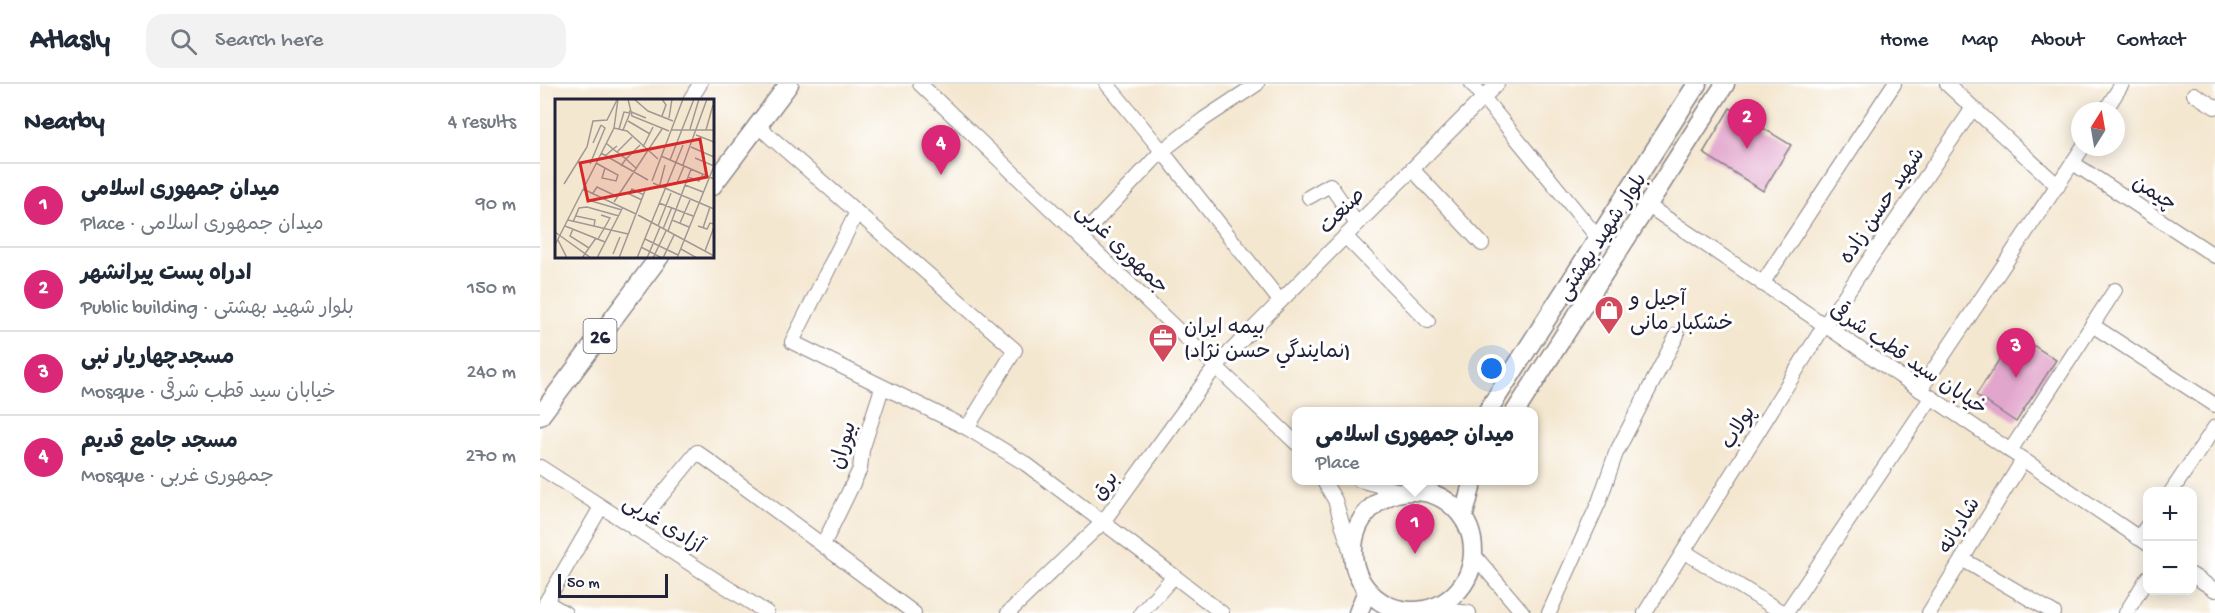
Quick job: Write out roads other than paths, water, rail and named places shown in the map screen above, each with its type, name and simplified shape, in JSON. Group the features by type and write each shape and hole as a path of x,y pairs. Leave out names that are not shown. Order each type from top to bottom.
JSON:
{"main road":[{"path":"714,183 789,84"},
{"name":"بلوار شهید بهشتی","path":"1490,407 1697,84"},
{"name":"بلوار شهید بهشتی","path":"1518,407 1725,84"},
{"name":"26","path":"540,416 658,258"},
{"path":"1411,492 1437,496 1452,505 1463,518 1471,535 1473,554 1470,571 1461,587 1449,600 1432,608 1415,612 1395,611 1367,591 1358,577 1353,560 1356,530 1364,516 1388,496 1411,492 1425,485"},
{"path":"1463,518 1472,485"},
{"path":"1358,613 1367,591"}],"street":[{"path":"691,99 700,84"},
{"name":"جمهوری غربی","path":"920,84 1292,439"},
{"path":"1107,84 1280,301"},
{"path":"1081,237 1162,152 1204,119 1257,84"},
{"path":"1472,84 1598,238"},
{"name":"صنعت","path":"1216,366 1497,84"},
{"path":"1762,284 1894,84"},
{"path":"1947,84 2058,186"},
{"path":"2111,102 2122,84"},
{"path":"2194,94 2215,107"},
{"name":"شهید حسن زاده","path":"1824,326 1973,108"},
{"path":"758,126 1015,350 967,428"},
{"path":"1685,552 1784,613 2078,156"},
{"name":"چیمن","path":"2073,164 2215,256"},
{"path":"1412,169 1482,244"},
{"path":"1309,197 1330,185 1357,224"},
{"name":"خیابان سید قطب شرقی","path":"1647,206 2143,541"},
{"path":"857,212 792,342 967,428 1026,464 1222,613"},
{"path":"1345,237 1428,321"},
{"path":"2010,451 2115,290"},
{"path":"2092,325 2215,405"},
{"name":"پولاب","path":"1645,613 1824,326"},
{"path":"1549,613 1599,502 1616,453 1677,335"},
{"name":"برق","path":"1008,613 1103,522 1216,366"},
{"name":"بیوران","path":"823,545 860,470 862,450 882,388"},
{"path":"2173,487 2215,427"},
{"path":"634,529 697,452 914,613"},
{"name":"شادیانه","path":"1929,613 2023,460"},
{"name":"آزادی غربی","path":"540,467 767,613"},
{"path":"1326,485 1335,501 1353,560"},
{"path":"1381,485 1411,492"},
{"path":"565,613 544,608 601,507"},
{"path":"1473,554 1523,613"},
{"path":"1962,559 2054,613"},
{"path":"1141,613 1174,576"},
{"path":"2197,578 2215,590"},
{"path":"2126,613 2143,584"},
{"path":"1432,608 1469,613"}],"place":[{"name":"ادراه پست پیرانشهر","path":"1747,149"},
{"name":"مسجد جامع قدیم","path":"941,175"},
{"name":"آجیل و خشکبار مانی","path":"1609,336"},
{"name":"بيمه ايران (نمايندگي حسن نژاد)","path":"1163,364"},
{"name":"مسجدچهاریار نبی","path":"2016,378"},
{"name":"میدان جمهوری اسلامی","path":"1415,554"}]}
